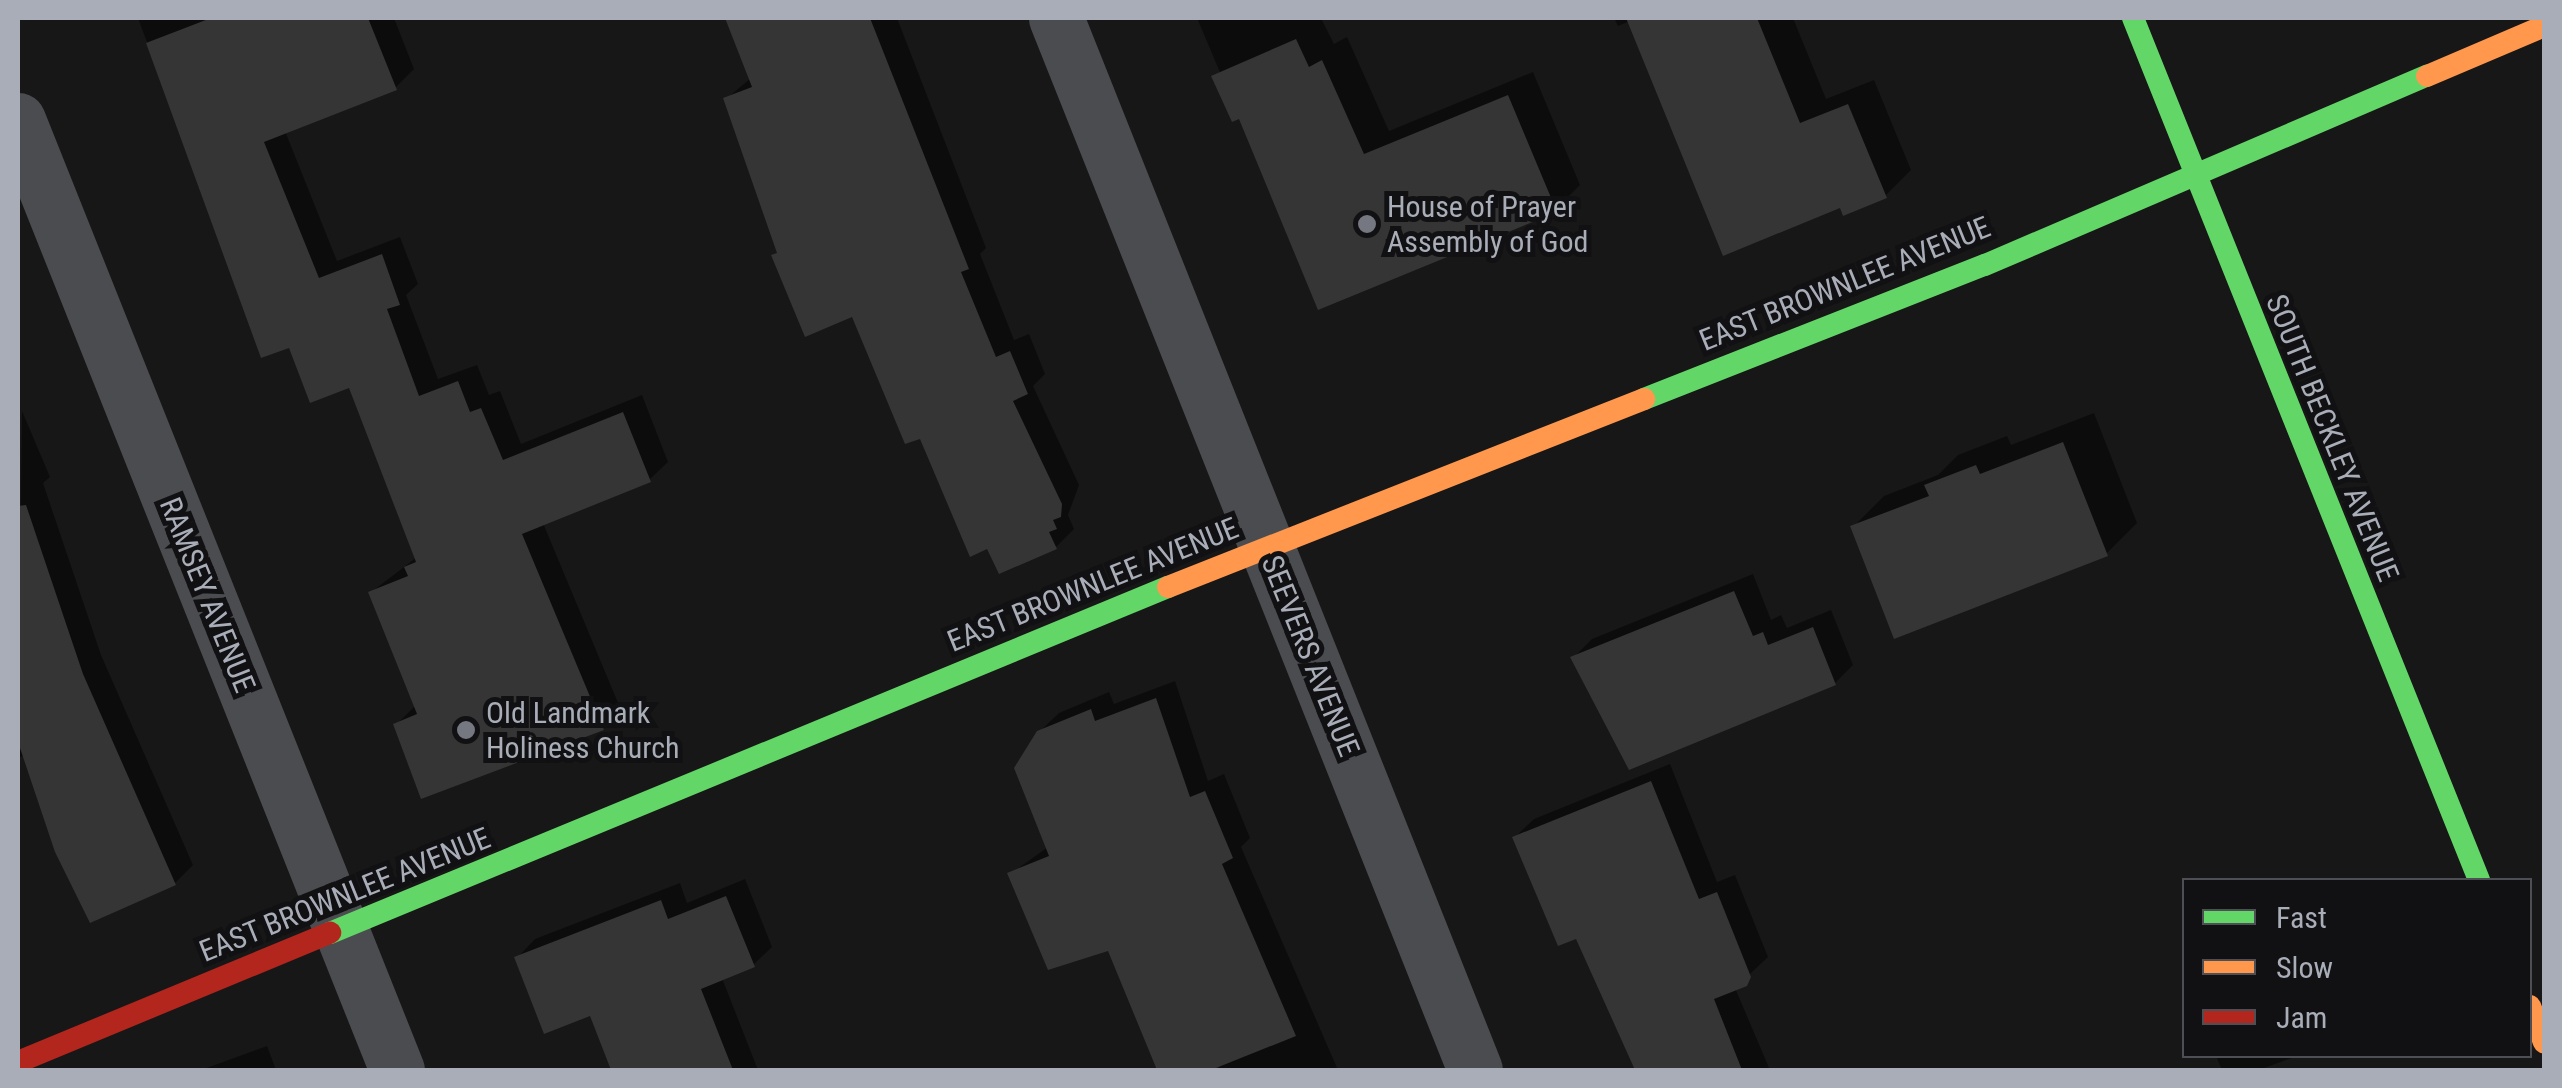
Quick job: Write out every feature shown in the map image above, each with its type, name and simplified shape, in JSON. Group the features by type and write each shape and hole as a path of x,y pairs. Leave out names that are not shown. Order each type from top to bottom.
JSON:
{"street":[{"name":"SEEVERS AVENUE","path":"1056,18 1475,1070"},
{"name":"SOUTH BECKLEY AVENUE","path":"2133,18 2477,878"},
{"name":"EAST BROWNLEE AVENUE","path":"18,1062 1266,547 1985,265 2544,26"},
{"name":"RAMSEY AVENUE","path":"18,120 398,1070"},
{"path":"2532,1008 2544,1042"}],"building":[{"path":"211,18 368,18 397,90 264,142 319,278 382,254 400,305 387,309 419,396 458,381 470,412 481,408 503,460 623,412 651,482 522,534 604,730 421,799 393,724 417,714 368,592 408,576 404,567 416,562 349,388 310,403 289,348 261,358 146,43"},
{"path":"725,18 870,18 969,269 961,272 996,357 1010,351 1028,394 1013,401 1062,504 1061,517 1053,520 1057,529 1049,532 1057,549 999,574 987,549 970,557 920,439 905,444 852,317 805,337 771,255 777,253 723,98 752,87"},
{"path":"1626,18 1757,18 1800,123 1848,104 1887,198 1843,216 1840,208 1723,256"},
{"path":"1296,39 1309,67 1322,60 1364,154 1508,95 1557,212 1318,310 1239,119 1232,122 1211,76"},
{"path":"2063,442 2108,556 1894,639 1850,526 1929,496 1924,485 1976,465 1980,474"},
{"path":"26,505 83,674 176,885 90,923 55,852 18,742 18,506"},
{"path":"1734,591 1753,636 1763,632 1768,645 1813,627 1836,685 1629,770 1570,657"},
{"path":"1156,698 1190,797 1205,791 1233,858 1222,864 1296,1036 1211,1070 1157,1070 1108,951 1048,970 1007,873 1049,856 1014,768 1037,731 1091,709 1095,721"},
{"path":"1651,781 1699,899 1717,892 1751,977 1747,986 1714,999 1742,1070 1635,1070 1576,939 1558,946 1512,837"},
{"path":"726,896 755,967 701,989 733,1070 611,1070 590,1016 544,1034 514,957 661,900 668,919"}],"traffic: fast":[{"path":"2133,18 2478,878"},
{"path":"1644,399 1985,265 2427,76"},
{"path":"330,933 1168,587"}],"traffic: slow":[{"path":"2427,76 2544,26"},
{"path":"1168,587 1644,399"},
{"path":"2532,1011 2544,1042"}],"traffic: jam":[{"path":"18,1062 330,933"}],"place":[{"name":"House of Prayer Assembly of God","path":"1367,224"},
{"name":"Old Landmark Holiness Church","path":"466,730"}]}
